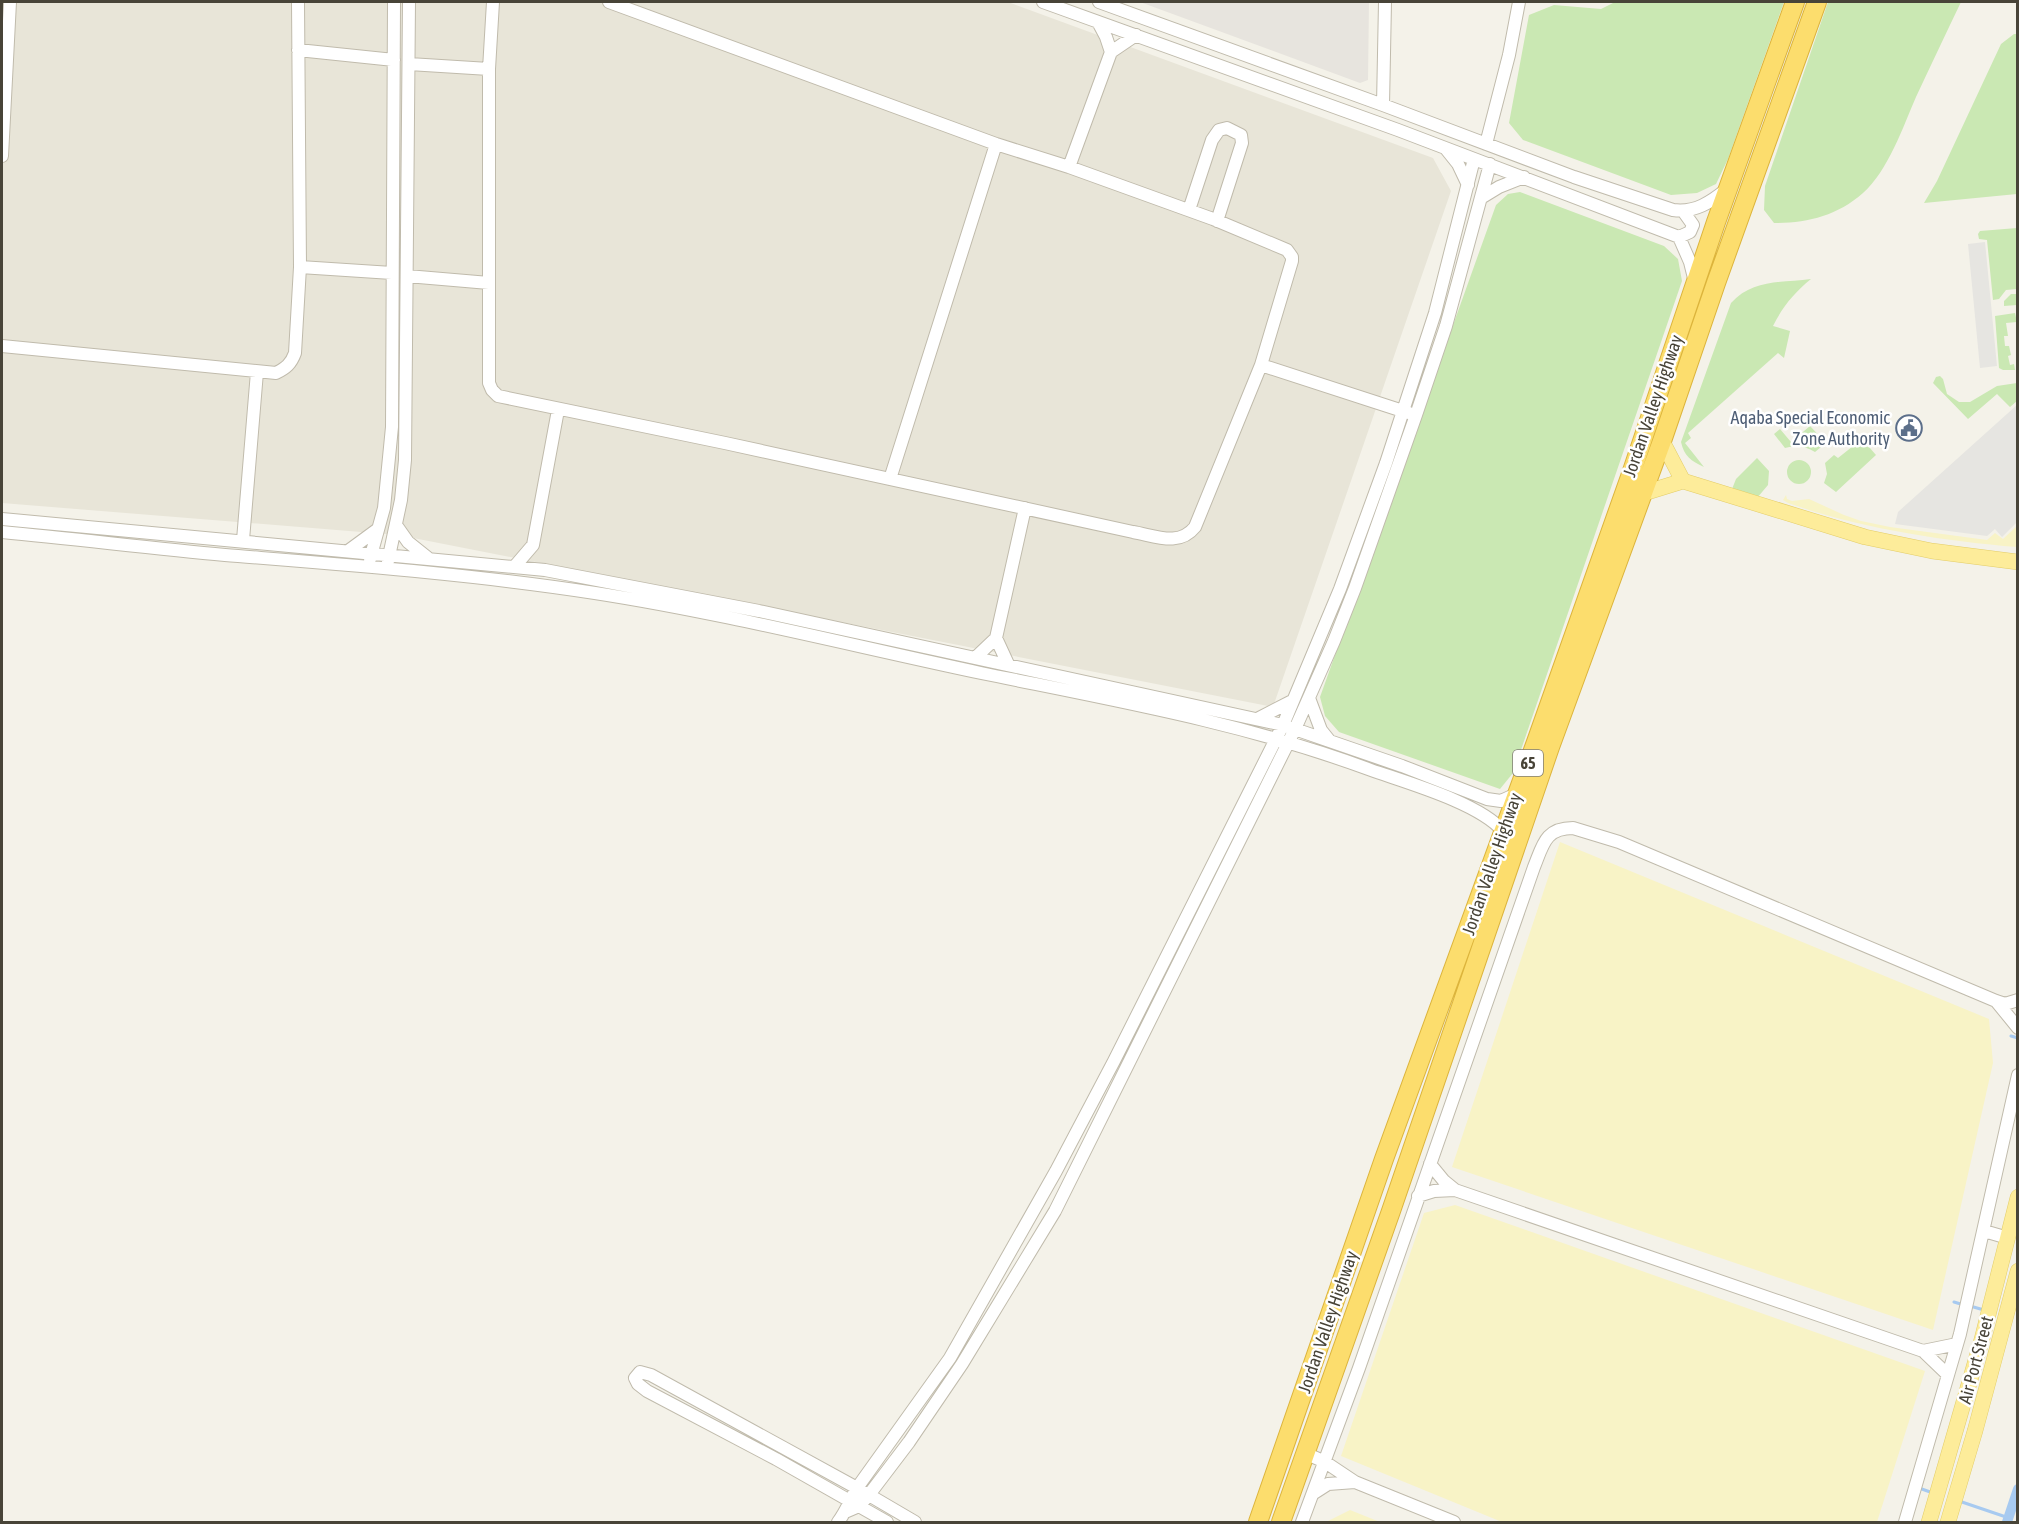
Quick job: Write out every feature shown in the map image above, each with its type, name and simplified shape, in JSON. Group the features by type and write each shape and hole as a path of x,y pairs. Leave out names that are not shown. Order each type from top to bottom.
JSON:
{"highway":[{"name":"Jordan Valley Highway","path":"1281,1522 1391,1211 1695,282 1795,2"},
{"name":"Jordan Valley Highway","path":"1258,1522 1384,1159 1516,794 1543,744 1662,441 1817,2"},
{"path":"1712,232 1732,238"}],"main road":[{"path":"1662,441 1683,481"},
{"path":"1641,494 1683,481 1865,537 1932,551 2018,562"},
{"name":"Air Port Street","path":"1929,1522 1982,1339 2018,1197"},
{"name":"Air Port Street","path":"1948,1522 2018,1271"}],"street":[{"path":"2,156 5,47 10,2"},
{"path":"2,346 257,372 276,373 285,369 295,353 300,267 298,2"},
{"path":"368,566 384,508 392,427 394,2"},
{"path":"387,568 396,525 405,460 409,2"},
{"path":"493,2 489,69 489,383 492,390 503,398 701,438 1133,532 1182,539 1195,527 1261,364 1292,257 1287,250 1189,210 1069,167 996,144 609,2"},
{"path":"1043,2 1490,164 1678,237 1688,256 1695,282"},
{"path":"1099,2 1115,4 1574,177 1654,204 1683,211 1706,204 1728,188"},
{"path":"1383,105 1385,2"},
{"path":"1486,144 1519,2"},
{"path":"1098,22 1111,52"},
{"path":"1069,167 1111,52 1136,35"},
{"path":"298,50 394,60"},
{"path":"409,64 489,69"},
{"path":"1189,210 1212,140 1219,130 1227,128 1240,135 1242,143 1217,221"},
{"path":"890,479 996,144"},
{"path":"1446,148 1458,164 1468,185"},
{"path":"1289,727 1293,701 1340,589 1435,313 1474,159"},
{"path":"848,1510 857,1488 950,1358 1056,1171 1282,740 1309,698 1362,569 1416,415 1446,326 1490,164"},
{"path":"1481,198 1499,187 1524,177"},
{"path":"1678,237 1689,232 1693,225 1683,211"},
{"path":"300,267 392,273"},
{"path":"407,276 489,283"},
{"path":"1261,364 1416,415"},
{"path":"243,540 257,372"},
{"path":"515,566 533,545 558,410"},
{"path":"976,657 996,638 1025,508"},
{"path":"2,519 545,570 759,611 1259,718 1402,766 1487,800 1502,801 1516,794"},
{"path":"396,525 408,542 429,559"},
{"path":"348,551 378,529"},
{"path":"2,532 163,549 368,566 596,593 813,636 1075,692 1282,740 1353,763 1452,800 1483,814 1503,831"},
{"path":"533,545 545,570"},
{"path":"996,638 1008,664"},
{"path":"1309,698 1321,730 1330,741"},
{"path":"1259,718 1293,701"},
{"path":"848,1510 868,1496 909,1442 962,1364 1055,1211 1282,740"},
{"path":"1302,1522 1326,1462 1534,867 1546,839 1558,830 1573,828 1619,842 1996,1002 2006,1004 2018,1000"},
{"path":"1996,1002 2018,1028"},
{"path":"1905,1522 1957,1344 2018,1075"},
{"path":"1430,1164 1455,1190 1923,1352 1948,1375"},
{"path":"1418,1196 1434,1191 1455,1190"},
{"path":"1984,1231 2008,1238"},
{"path":"1353,1317 1374,1325"},
{"path":"1923,1352 1957,1344"},
{"path":"887,1522 848,1510 646,1391 635,1378 640,1372 651,1376 915,1522"},
{"path":"1305,1453 1326,1462 1355,1482 1454,1522"},
{"path":"1313,1493 1328,1484 1355,1482"}],"shaded area":[{"path":"2,2 1008,2 1433,158 1451,191 1273,707 398,535 2,503"},
{"path":"1140,2 1369,2 1368,80 1360,83"},
{"path":"1985,242 1997,366 1980,368 1968,244"},
{"path":"2017,405 2017,522 2002,537 1995,529 1987,536 1895,524 1898,512"}],"green space":[{"path":"1615,2 1784,2 1728,159 1716,184 1697,193 1671,195 1523,140 1509,123 1529,15 1554,5 1601,9"},
{"path":"1828,2 1961,2 1894,148 1872,184 1853,201 1832,213 1810,220 1774,223 1764,210 1765,186"},
{"path":"2017,34 2017,194 1924,203 1937,181 2001,44"},
{"path":"1520,192 1664,246 1678,259 1682,281 1513,773 1500,789 1339,732 1325,716 1320,697 1496,205 1508,194"},
{"path":"2017,228 2017,289 2006,290 1999,299 1993,300 1987,240 1979,239 1978,234 1980,231"},
{"path":"1811,279 1789,300 1773,326 1790,331 1784,358 1778,353 1688,433 1691,438 1685,443 1704,467 1695,463 1686,454 1681,442 1731,303 1740,295 1758,286"},
{"path":"2011,294 2017,294 2017,305 2004,306 2004,301"},
{"path":"2015,313 2017,322 2006,323 2008,336 2004,336 2005,346 2009,346 2011,355 2008,356 2010,365 2014,364 2015,370 2003,370 1999,368 1995,316"},
{"path":"1940,376 1947,394 1959,402 1970,402 1997,386 2017,383 2017,401 2010,407 1997,394 1968,419 1933,383 1936,377"},
{"path":"1810,426 1826,443 1815,452 1801,447 1785,448 1774,434 1780,429 1791,442"},
{"path":"1862,439 1876,455 1836,492 1824,483 1827,474 1825,463 1834,455 1838,458"},
{"path":"1757,458 1769,471 1768,485 1757,498 1732,489 1736,479"},
{"path":"1799,460 1804,461 1810,467 1810,477 1804,483 1799,484 1794,483 1788,477 1787,472 1788,467 1794,461"}],"sand":[{"path":"1786,495 1787,499 1792,501 1809,499 1861,521 1890,527 1987,540 1995,533 2003,539 2017,526 2017,547 1930,537 1843,520 1788,503 1783,500"},
{"path":"1560,842 1989,1019 1993,1063 1933,1330 1452,1167"},
{"path":"1455,1205 1925,1371 1877,1522 1502,1522 1341,1456 1424,1213"},
{"path":"1350,1510 1380,1522 1326,1522"}],"waterway":[{"path":"2011,1036 2018,1038"},
{"path":"1954,1302 1964,1305"},
{"path":"1970,1306 1984,1310"},
{"path":"1919,1488 1933,1493"},
{"path":"2007,1522 2018,1489"},
{"path":"1959,1501 2009,1518"}],"place":[{"name":"Aqaba Special Economic Zone Authority","path":"1909,428"}]}
